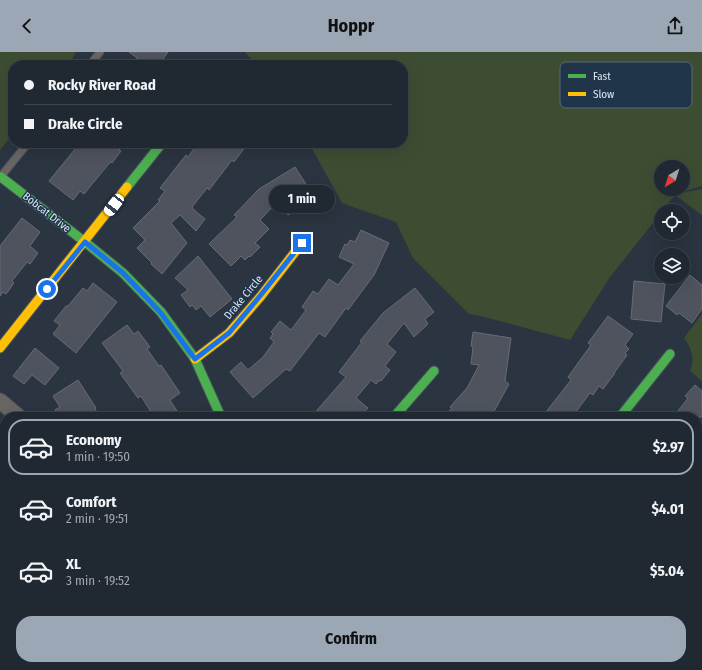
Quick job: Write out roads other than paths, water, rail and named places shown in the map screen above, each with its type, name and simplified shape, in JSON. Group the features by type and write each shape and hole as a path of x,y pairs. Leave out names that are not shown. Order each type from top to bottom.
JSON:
{"street":[{"path":"0,348 158,148"},
{"name":"Bobcat Drive","path":"0,178 85,242 123,273 160,312 195,359 218,412"},
{"name":"Drake Circle","path":"195,359 229,333 302,243"},
{"path":"624,412 670,354"},
{"path":"398,412 434,371"},
{"path":"0,401 13,412"}],"lane":[{"path":"94,60 100,52"},
{"path":"0,178 24,148"}]}
